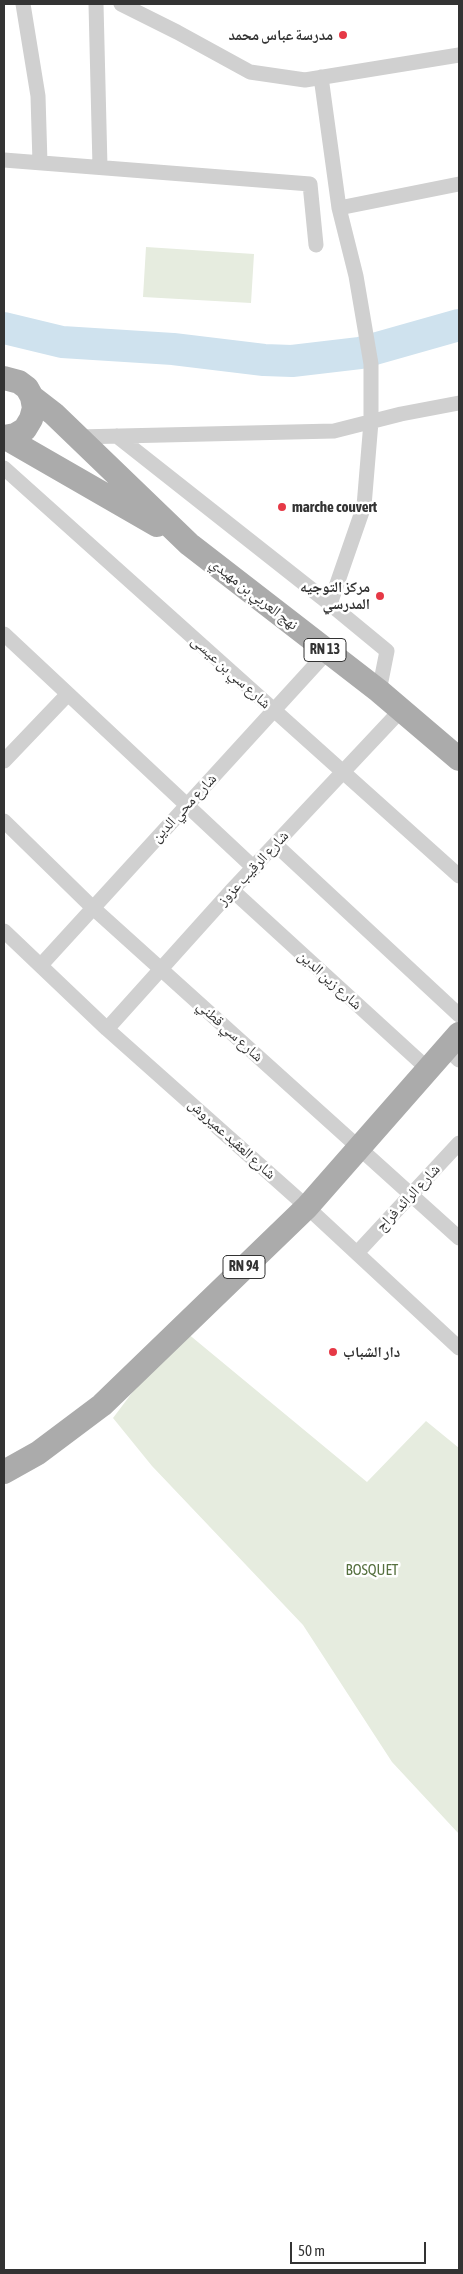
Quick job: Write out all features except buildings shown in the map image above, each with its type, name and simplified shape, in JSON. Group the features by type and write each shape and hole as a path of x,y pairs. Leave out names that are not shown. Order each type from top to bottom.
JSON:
{"main road":[{"path":"4,437 15,435 25,429 32,419 34,408 32,397 27,388 19,382 5,377"},
{"name":"RN 13","path":"32,397 78,437 189,544"},
{"name":"RN 13","path":"4,437 189,544"},
{"name":"نهج العربي بن مهيدي","path":"189,544 402,709 459,759"},
{"name":"RN 94","path":"4,1472 38,1453 102,1404 307,1207 429,1070 455,1048"}],"street":[{"path":"22,4 38,96 40,163"},
{"path":"96,4 100,167"},
{"path":"121,4 250,72 305,80 459,55"},
{"path":"321,77 339,208 356,276 371,364 371,422 364,506 330,604"},
{"path":"4,160 310,184 316,245"},
{"path":"339,208 459,184"},
{"path":"78,437 334,431 459,403"},
{"path":"117,436 387,651 379,691"},
{"name":"شارع سي بن عيسى","path":"4,468 459,876"},
{"path":"4,634 254,868"},
{"name":"شارع محي الدين","path":"41,965 92,907 328,652"},
{"path":"4,761 68,694"},
{"name":"شارع الرقيب عزوز","path":"107,1029 232,890 402,709"},
{"name":"شارع سي قطني","path":"4,821 92,907 459,1238"},
{"path":"276,845 459,1015"},
{"name":"شارع زين الدين","path":"232,890 429,1070"},
{"name":"شارع العقيد عميروش","path":"4,931 107,1029 307,1207 459,1348"},
{"name":"شارع الرائد فراج","path":"357,1253 459,1143"}],"green space":[{"path":"146,247 254,254 251,303 143,297"},
{"name":"BOSQUET","path":"181,1328 367,1482 426,1421 459,1448 459,1834 392,1762 303,1625 152,1466 113,1418"}],"waterway":[{"path":"4,328 62,342 173,349 264,360 292,361 360,353 459,325"}],"place":[{"name":"مدرسة عباس محمد","path":"343,35"},
{"name":"marche couvert","path":"282,507"},
{"name":"مركز التوجيه المدرسي","path":"380,596"},
{"name":"دار الشباب","path":"333,1352"}]}
